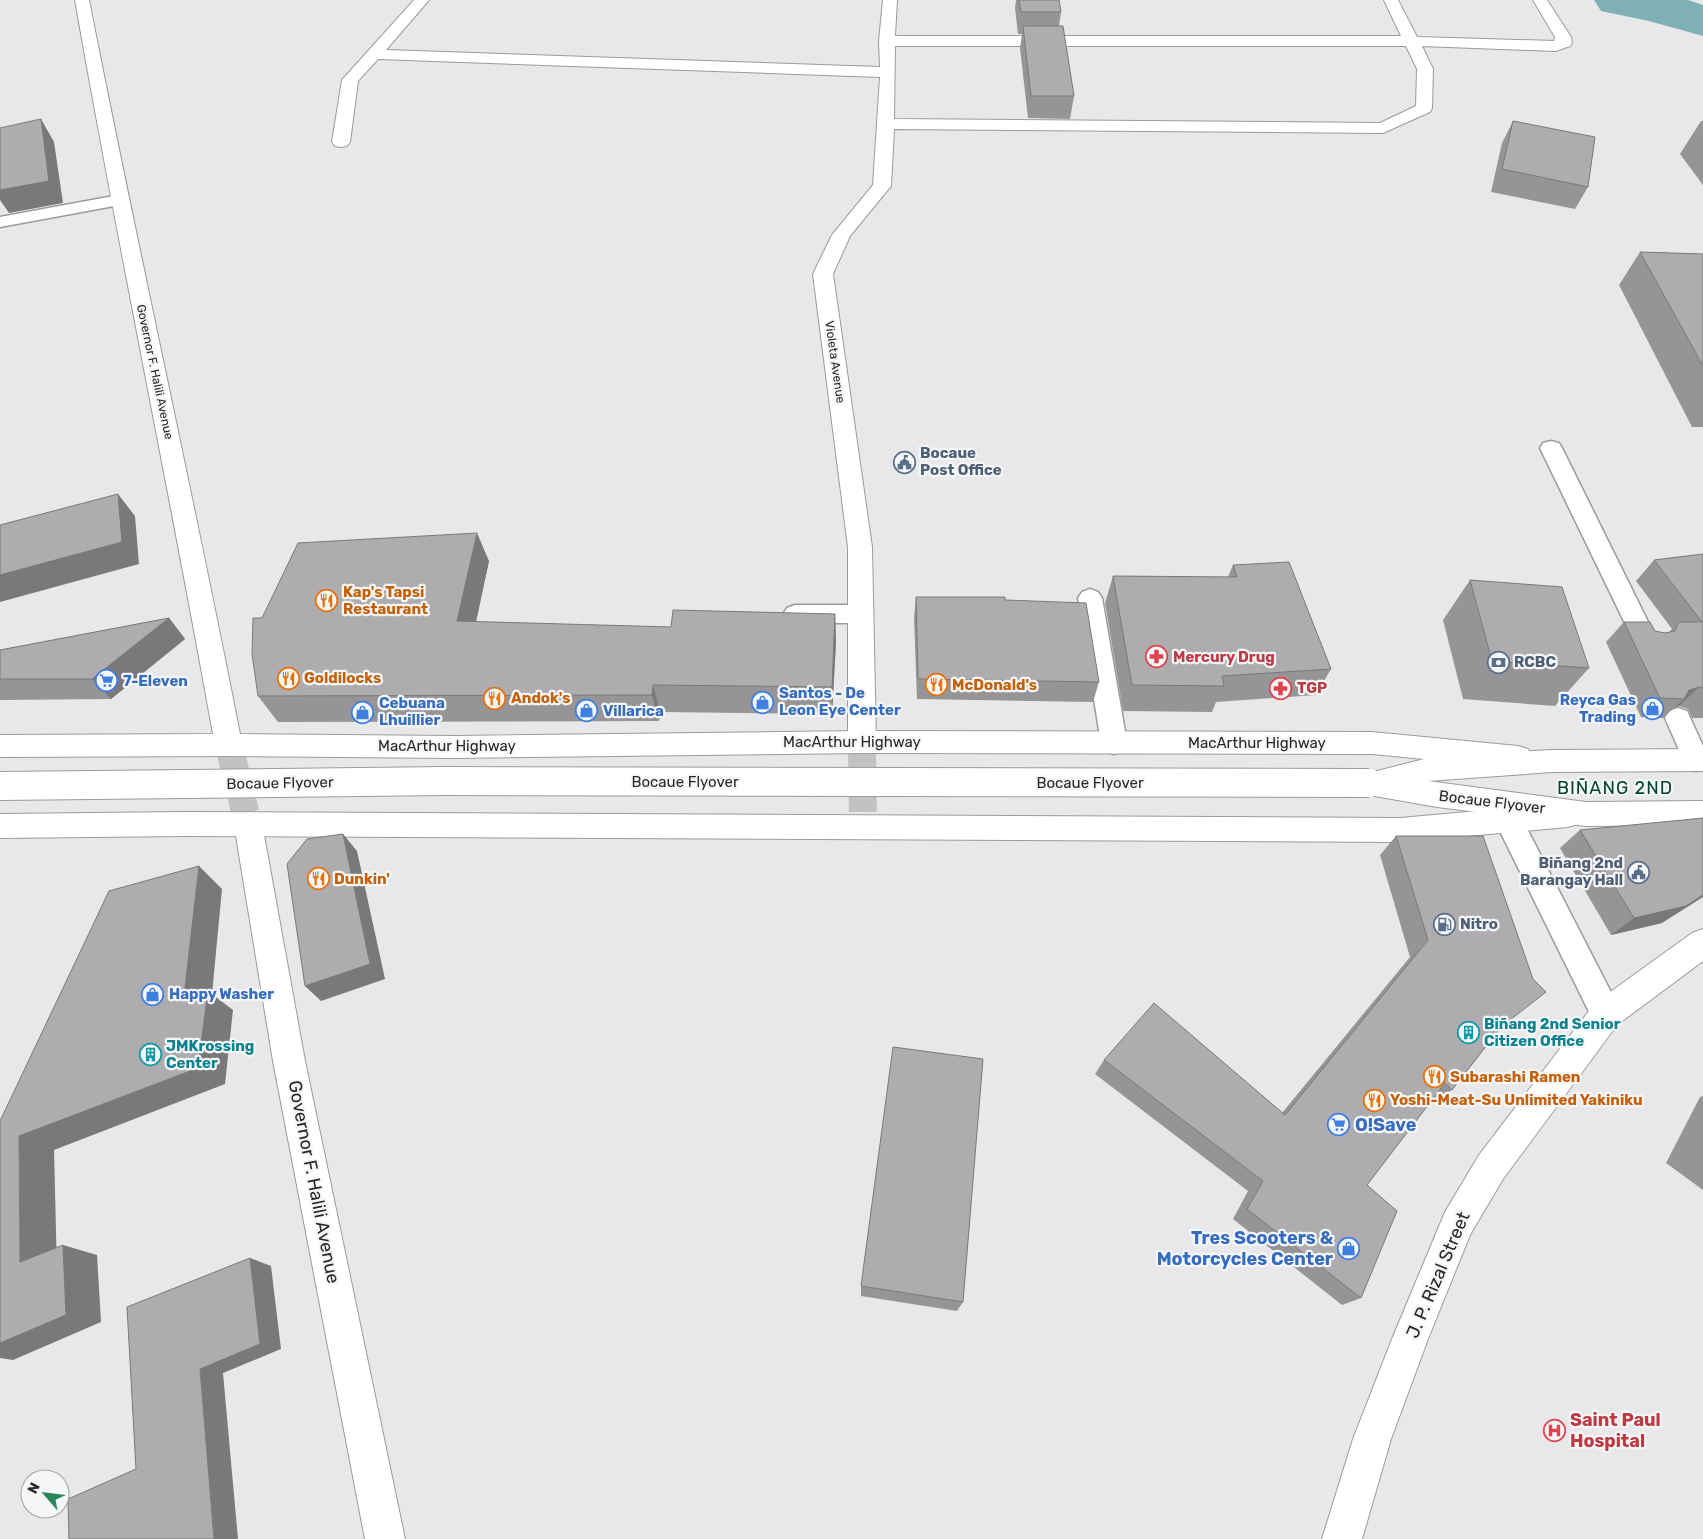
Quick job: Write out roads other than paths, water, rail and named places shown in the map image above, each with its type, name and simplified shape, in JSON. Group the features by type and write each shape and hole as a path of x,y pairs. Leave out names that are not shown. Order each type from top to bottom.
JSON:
{"main road":[{"name":"Governor F. Halili Avenue","path":"82,0 119,200 189,533 229,745"},
{"path":"341,142 350,80 422,0"},
{"name":"Violeta Avenue","path":"862,742 860,547 823,274 841,235 882,186 890,0"},
{"path":"884,124 1383,128 1424,108 1425,69 1391,0"},
{"path":"887,41 1410,41 1556,46 1564,43 1563,37 1540,0"},
{"path":"372,54 888,72"},
{"name":"MacArthur Highway","path":"0,746 229,745 455,747 862,742 1372,743 1552,761 1700,760"},
{"name":"Bocaue Flyover","path":"1369,783 1436,768 1552,761"},
{"name":"Bocaue Flyover","path":"0,786 446,781 1369,783 1437,795 1586,814"},
{"path":"0,826 248,824 1400,830 1586,814 1703,813"},
{"name":"Governor F. Halili Avenue","path":"248,824 289,1060 385,1539"},
{"name":"J. P. Rizal Street","path":"1342,1539 1372,1439 1457,1224 1491,1167 1606,1014 1703,943"}],"lane":[{"path":"0,222 119,200"},
{"path":"1551,448 1646,642"},
{"path":"1090,598 1114,743"},
{"path":"778,614 861,614"},
{"path":"1678,718 1700,760"},
{"path":"1509,821 1606,1014"}],"waterway":[{"path":"1619,0 1658,7 1703,21"}],"tunnel":[{"path":"862,742 863,828"},
{"path":"229,745 248,824"}],"place":[{"name":"Bocaue Post Office","path":"904,462"},
{"name":"Kap's Tapsi Restaurant","path":"327,601"},
{"name":"Mercury Drug","path":"1157,657"},
{"name":"RCBC","path":"1498,662"},
{"name":"Goldilocks","path":"288,678"},
{"name":"7-Eleven","path":"107,681"},
{"name":"McDonald's","path":"936,685"},
{"name":"TGP","path":"1281,688"},
{"name":"Andok's","path":"495,698"},
{"name":"Santos - De Leon Eye Center","path":"763,702"},
{"name":"Reyca Gas Trading","path":"1652,709"},
{"name":"Villarica","path":"587,711"},
{"name":"Cebuana Lhuillier","path":"363,712"},
{"name":"Biñang 2nd Barangay Hall","path":"1639,872"},
{"name":"Dunkin'","path":"318,879"},
{"name":"Nitro","path":"1444,924"},
{"name":"Happy Washer","path":"153,994"},
{"name":"Biñang 2nd Senior Citizen Office","path":"1468,1033"},
{"name":"JMKrossing Center","path":"150,1055"},
{"name":"Subarashi Ramen","path":"1434,1077"},
{"name":"Yoshi-Meat-Su Unlimited Yakiniku","path":"1374,1100"},
{"name":"O!Save","path":"1339,1125"},
{"name":"Tres Scooters & Motorcycles Center","path":"1349,1248"},
{"name":"Saint Paul Hospital","path":"1554,1430"}],"district":[{"name":"BIÑANG 2ND","path":"1615,788"}]}
